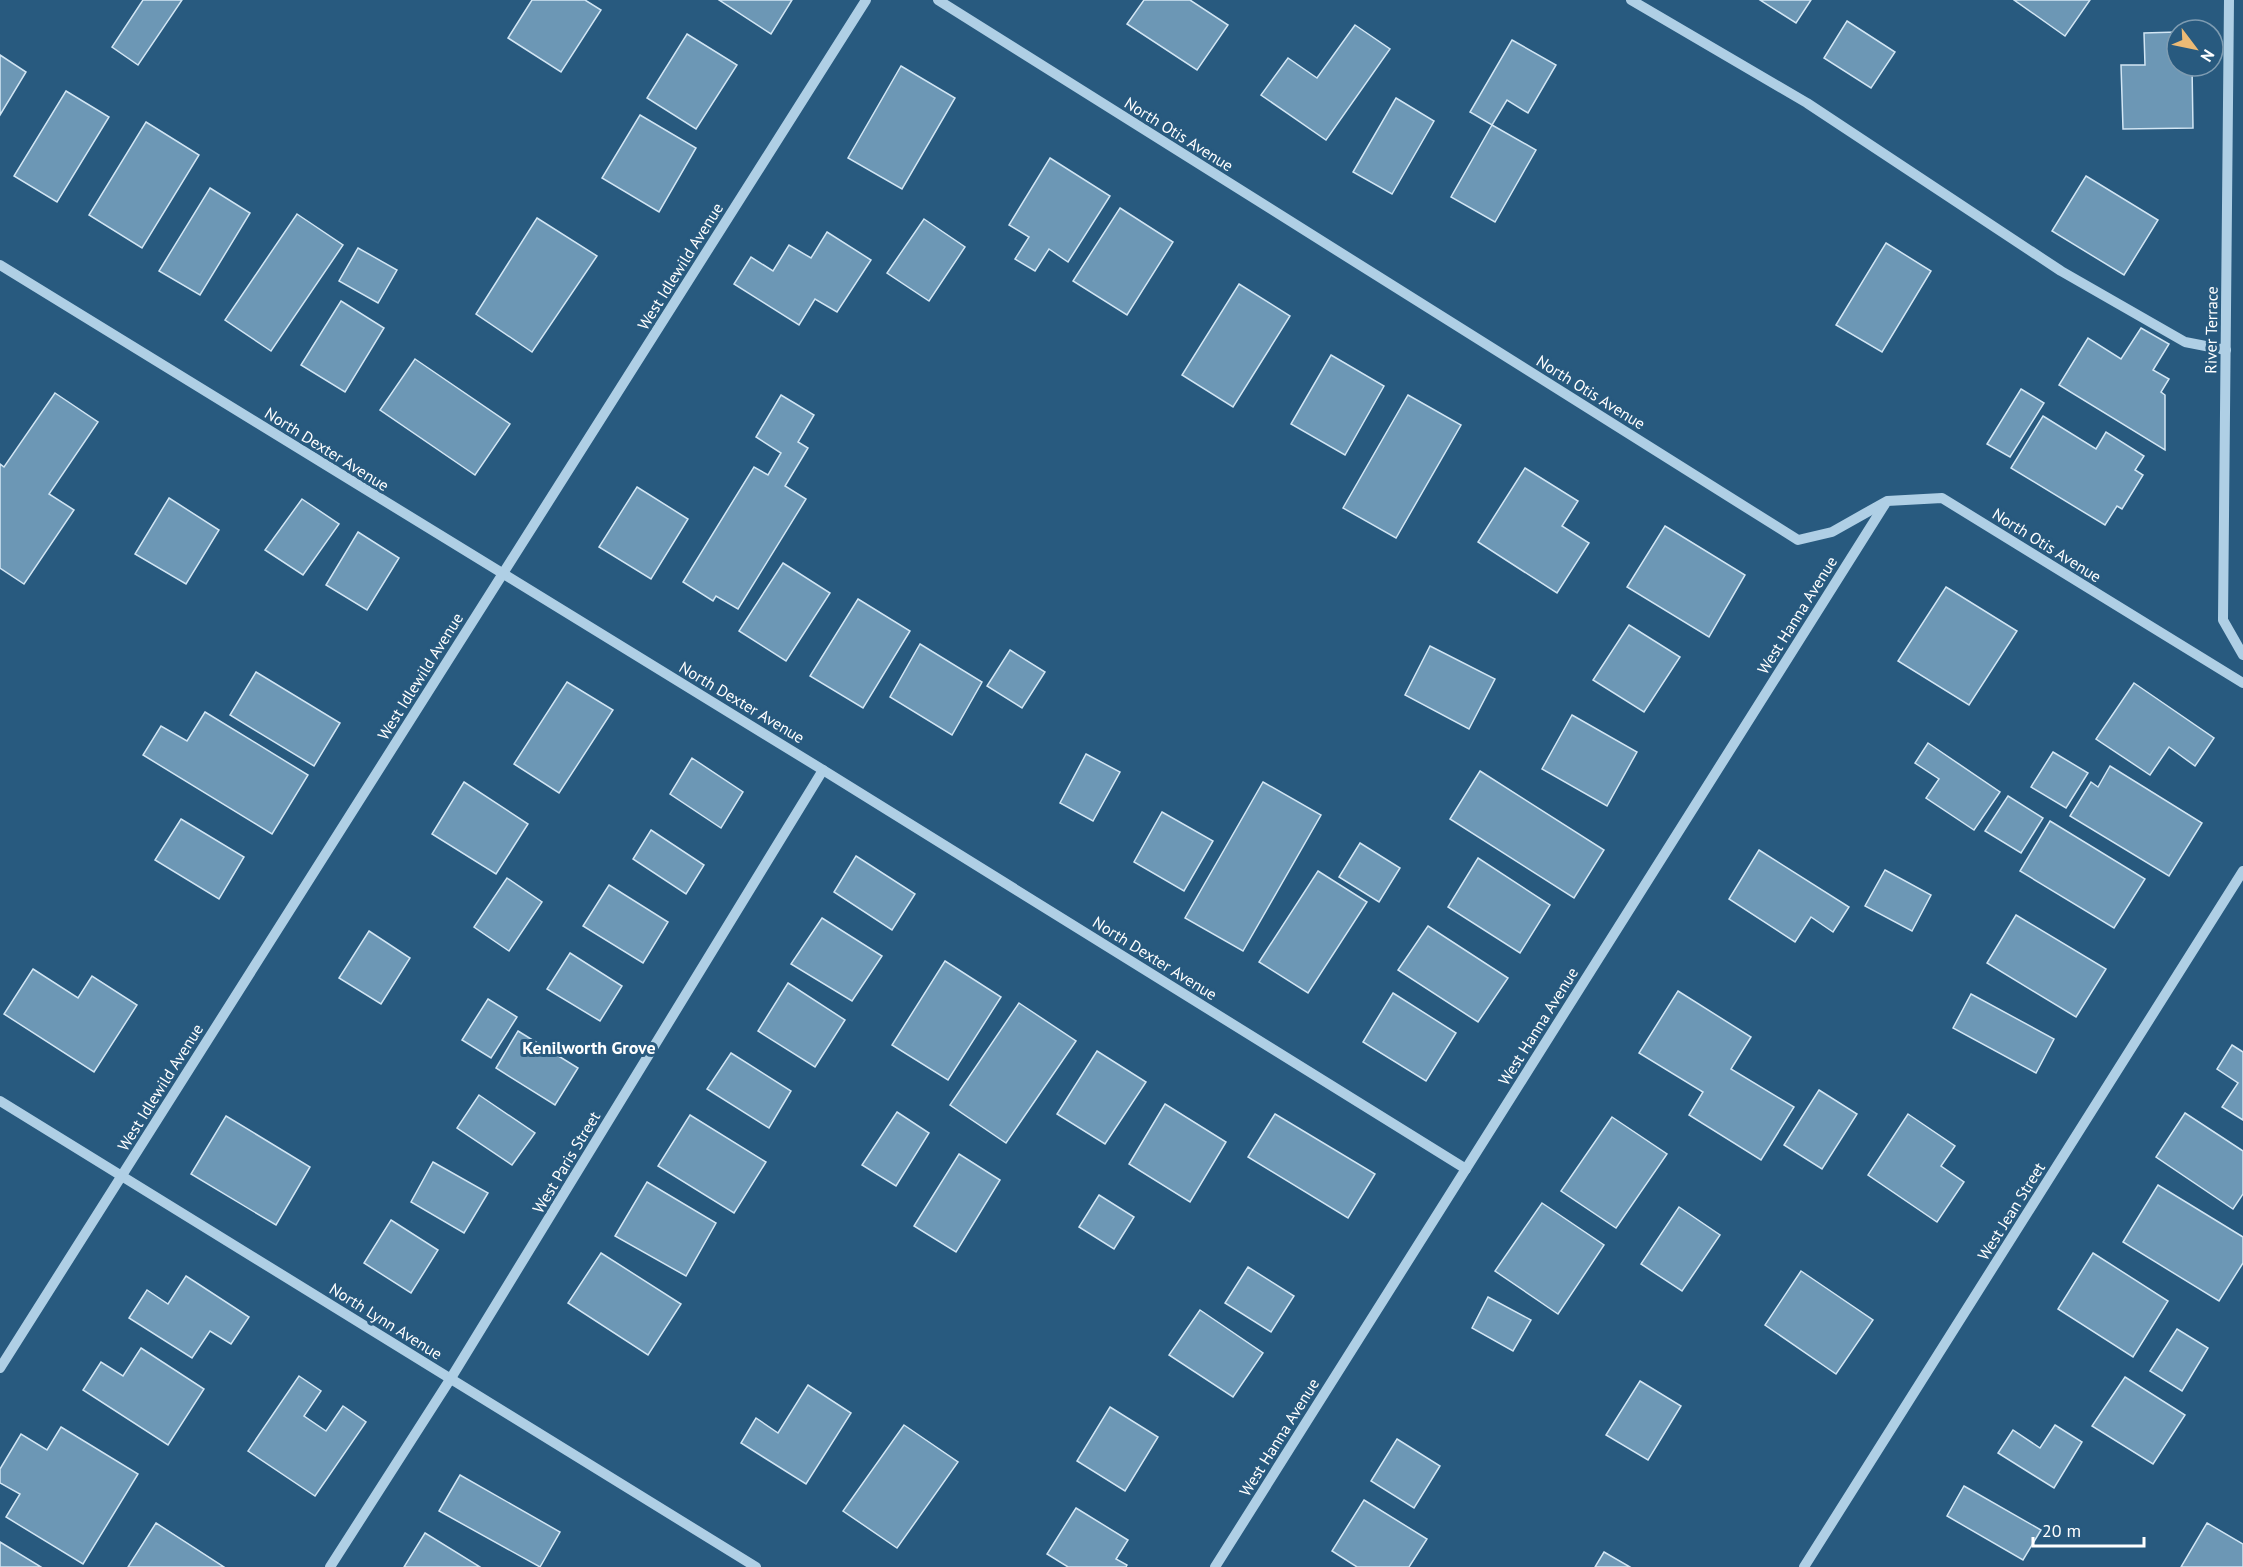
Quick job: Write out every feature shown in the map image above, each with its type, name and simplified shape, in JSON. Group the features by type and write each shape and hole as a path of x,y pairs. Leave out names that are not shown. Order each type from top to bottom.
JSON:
{"street":[{"name":"West Idlewild Avenue","path":"0,1368 866,0"},
{"name":"North Otis Avenue","path":"938,0 1798,540 1832,532 1887,501 1942,498 2243,682"},
{"path":"1631,0 1807,103 2061,270 2185,342 2226,350"},
{"name":"River Terrace","path":"2229,0 2223,620 2243,655"},
{"name":"North Dexter Avenue","path":"0,265 823,770 1466,1169"},
{"name":"West Hanna Avenue","path":"1215,1567 1887,501"},
{"name":"West Paris Street","path":"330,1567 451,1378 823,770"},
{"name":"West Jean Street","path":"1804,1567 2243,871"},
{"name":"North Lynn Avenue","path":"0,1101 756,1567"}],"building":[{"path":"143,0 182,0 138,65 112,47"},
{"path":"532,0 585,0 601,10 561,72 508,38"},
{"path":"719,0 792,0 771,34"},
{"path":"1144,0 1190,0 1228,25 1197,70 1127,24"},
{"path":"1760,0 1811,0 1796,23"},
{"path":"2014,0 2090,0 2065,36"},
{"path":"1847,21 1895,52 1871,88 1824,58"},
{"path":"1355,25 1390,49 1326,140 1261,95 1288,58 1317,78"},
{"path":"2165,32 2165,78 2192,78 2193,128 2123,129 2121,65 2145,65 2144,33"},
{"path":"687,34 737,65 696,129 647,98"},
{"path":"1512,40 1556,65 1528,113 1507,100 1492,125 1470,112"},
{"path":"0,55 26,72 0,115"},
{"path":"901,66 955,98 902,189 848,158"},
{"path":"66,91 109,117 57,202 14,176"},
{"path":"1396,98 1434,121 1392,194 1353,172"},
{"path":"640,115 696,148 659,212 602,178"},
{"path":"146,122 199,155 142,248 89,215"},
{"path":"1492,125 1536,150 1495,222 1451,197"},
{"path":"1050,158 1110,196 1068,262 1049,249 1035,271 1015,259 1029,237 1009,225"},
{"path":"2086,176 2158,220 2124,275 2052,231"},
{"path":"210,188 250,213 200,295 159,271"},
{"path":"1120,208 1173,242 1127,315 1073,281"},
{"path":"297,214 343,245 271,351 225,320"},
{"path":"537,218 597,256 532,352 476,314"},
{"path":"924,219 965,247 929,301 887,273"},
{"path":"827,232 871,260 837,312 815,299 799,325 734,284 751,257 773,271 789,245 811,258"},
{"path":"1886,243 1931,271 1882,352 1836,325"},
{"path":"358,248 397,270 378,303 339,281"},
{"path":"1239,284 1290,316 1233,407 1182,375"},
{"path":"341,301 384,328 345,392 301,365"},
{"path":"2141,328 2169,344 2153,370 2169,379 2161,392 2165,395 2165,450 2059,385 2088,338 2121,359"},
{"path":"1331,355 1384,386 1345,455 1291,424"},
{"path":"415,359 510,424 475,475 380,410"},
{"path":"2021,389 2044,403 2010,457 1987,444"},
{"path":"55,393 98,422 49,494 74,510 24,584 0,568 0,464 4,467"},
{"path":"781,395 814,415 798,442 808,448 785,486 806,499 738,609 716,596 713,601 683,582 754,467 768,475 781,453 756,437"},
{"path":"1408,395 1461,425 1396,538 1343,508"},
{"path":"2043,416 2096,449 2106,432 2144,456 2135,470 2143,475 2122,509 2117,506 2105,525 2011,468"},
{"path":"1525,468 1578,501 1562,526 1589,543 1557,593 1478,542"},
{"path":"637,487 688,519 651,579 599,547"},
{"path":"169,498 219,530 186,584 135,554"},
{"path":"302,499 339,524 303,575 265,550"},
{"path":"1665,526 1745,575 1709,637 1627,587"},
{"path":"358,532 399,558 367,610 326,585"},
{"path":"783,563 830,593 786,661 739,631"},
{"path":"1946,587 2017,631 1969,705 1898,661"},
{"path":"858,599 910,631 863,708 810,676"},
{"path":"1629,625 1680,657 1644,712 1593,680"},
{"path":"920,644 982,682 952,735 890,697"},
{"path":"1430,646 1495,679 1469,729 1405,695"},
{"path":"1010,650 1045,672 1022,708 987,686"},
{"path":"256,672 340,723 314,766 230,715"},
{"path":"567,682 613,710 559,793 514,764"},
{"path":"2134,683 2214,738 2195,766 2169,747 2150,775 2096,739"},
{"path":"205,712 308,775 272,834 143,755 161,726 187,741"},
{"path":"1572,715 1637,752 1607,806 1542,769"},
{"path":"1928,743 2000,792 1974,830 1926,798 1939,779 1915,763"},
{"path":"2053,752 2088,773 2066,808 2031,787"},
{"path":"1086,754 1120,772 1093,821 1060,803"},
{"path":"692,758 743,792 721,828 670,794"},
{"path":"2110,766 2202,823 2169,876 2070,816 2091,782 2098,787"},
{"path":"1480,771 1604,850 1574,898 1450,819"},
{"path":"464,782 528,824 496,874 432,834"},
{"path":"1263,782 1321,815 1243,951 1185,918"},
{"path":"2008,796 2043,818 2021,853 1985,831"},
{"path":"1162,812 1213,841 1184,891 1134,862"},
{"path":"181,819 244,857 219,899 155,860"},
{"path":"2050,821 2145,879 2114,928 2020,871"},
{"path":"651,830 704,865 686,894 633,859"},
{"path":"1360,843 1400,868 1379,902 1339,877"},
{"path":"1759,850 1849,907 1833,932 1811,917 1795,942 1729,899"},
{"path":"856,856 915,894 892,930 834,892"},
{"path":"1478,858 1550,905 1520,953 1448,907"},
{"path":"1885,870 1931,895 1912,931 1865,906"},
{"path":"1318,871 1367,902 1308,993 1259,962"},
{"path":"507,878 542,902 509,951 474,927"},
{"path":"609,885 668,922 643,963 583,926"},
{"path":"2016,915 2106,969 2076,1017 1987,963"},
{"path":"822,918 882,956 852,1001 791,964"},
{"path":"1428,926 1508,978 1478,1022 1398,970"},
{"path":"369,931 410,958 381,1004 339,978"},
{"path":"570,953 622,986 600,1021 547,989"},
{"path":"945,961 1001,997 948,1080 892,1045"},
{"path":"33,969 78,998 92,976 137,1005 94,1072 4,1014"},
{"path":"788,983 845,1020 815,1067 758,1031"},
{"path":"1678,991 1751,1037 1731,1069 1794,1107 1761,1160 1689,1115 1703,1092 1639,1053"},
{"path":"1393,993 1456,1033 1426,1081 1363,1042"},
{"path":"1971,994 2054,1039 2036,1073 1953,1028"},
{"path":"488,999 517,1017 491,1058 462,1040"},
{"path":"1019,1003 1076,1041 1006,1143 950,1105"},
{"path":"518,1031 578,1068 555,1105 496,1068"},
{"path":"2232,1045 2243,1052 2243,1120 2222,1107 2238,1083 2217,1069"},
{"path":"1097,1051 1146,1082 1105,1144 1057,1114"},
{"path":"731,1053 791,1091 769,1128 707,1089"},
{"path":"1819,1090 1857,1114 1822,1169 1784,1145"},
{"path":"479,1095 535,1133 512,1165 457,1128"},
{"path":"1165,1104 1226,1142 1190,1202 1129,1164"},
{"path":"897,1112 929,1133 896,1186 862,1165"},
{"path":"2185,1113 2243,1151 2243,1194 2233,1209 2156,1157"},
{"path":"1275,1114 1375,1174 1348,1218 1248,1157"},
{"path":"1908,1114 1955,1146 1941,1166 1964,1182 1937,1222 1868,1175"},
{"path":"690,1115 766,1162 734,1213 658,1166"},
{"path":"226,1116 310,1167 276,1225 191,1174"},
{"path":"1612,1117 1667,1154 1616,1228 1561,1191"},
{"path":"959,1154 1000,1180 956,1252 914,1226"},
{"path":"433,1162 488,1193 464,1233 411,1202"},
{"path":"647,1182 716,1223 686,1276 615,1236"},
{"path":"2158,1185 2243,1237 2243,1263 2219,1301 2123,1242"},
{"path":"1099,1195 1134,1217 1114,1249 1079,1227"},
{"path":"1542,1203 1604,1245 1558,1314 1495,1271"},
{"path":"1679,1207 1720,1235 1682,1291 1641,1264"},
{"path":"391,1220 438,1250 411,1293 364,1263"},
{"path":"601,1253 681,1304 648,1355 568,1303"},
{"path":"2093,1253 2168,1301 2133,1357 2058,1309"},
{"path":"1248,1267 1294,1296 1271,1332 1225,1303"},
{"path":"1801,1271 1873,1320 1836,1374 1765,1325"},
{"path":"186,1276 249,1317 231,1344 210,1331 192,1358 129,1318 147,1290 168,1304"},
{"path":"1488,1297 1531,1320 1513,1351 1472,1328"},
{"path":"1200,1310 1263,1353 1233,1397 1169,1355"},
{"path":"2177,1329 2208,1348 2182,1391 2150,1371"},
{"path":"141,1348 204,1389 168,1445 83,1390 101,1362 123,1376"},
{"path":"299,1376 321,1391 304,1416 326,1431 343,1406 366,1422 315,1496 248,1451"},
{"path":"2125,1377 2185,1415 2153,1464 2092,1426"},
{"path":"1640,1381 1681,1406 1648,1460 1606,1435"},
{"path":"808,1385 851,1413 806,1484 741,1443 756,1418 778,1433"},
{"path":"1110,1407 1158,1437 1125,1491 1077,1461"},
{"path":"904,1425 958,1462 897,1548 843,1511"},
{"path":"2055,1425 2082,1442 2054,1488 1998,1453 2013,1430 2040,1448"},
{"path":"61,1427 138,1474 83,1564 6,1517 20,1494 0,1483 0,1469 21,1434 47,1450"},
{"path":"1397,1439 1440,1466 1414,1508 1371,1481"},
{"path":"460,1475 560,1532 540,1567 439,1511"},
{"path":"1964,1486 2041,1530 2023,1560 1947,1516"},
{"path":"1364,1500 1427,1539 1409,1567 1357,1567 1332,1551"},
{"path":"1076,1508 1128,1540 1116,1559 1127,1565 1126,1567 1068,1567 1047,1554"},
{"path":"156,1523 224,1567 128,1567"},
{"path":"2207,1523 2243,1544 2243,1567 2181,1567"},
{"path":"425,1533 480,1567 404,1567"},
{"path":"0,1542 41,1567 0,1567"},
{"path":"1604,1552 1630,1567 1595,1567"}],"district":[{"name":"Kenilworth Grove","path":"589,1048"}]}
